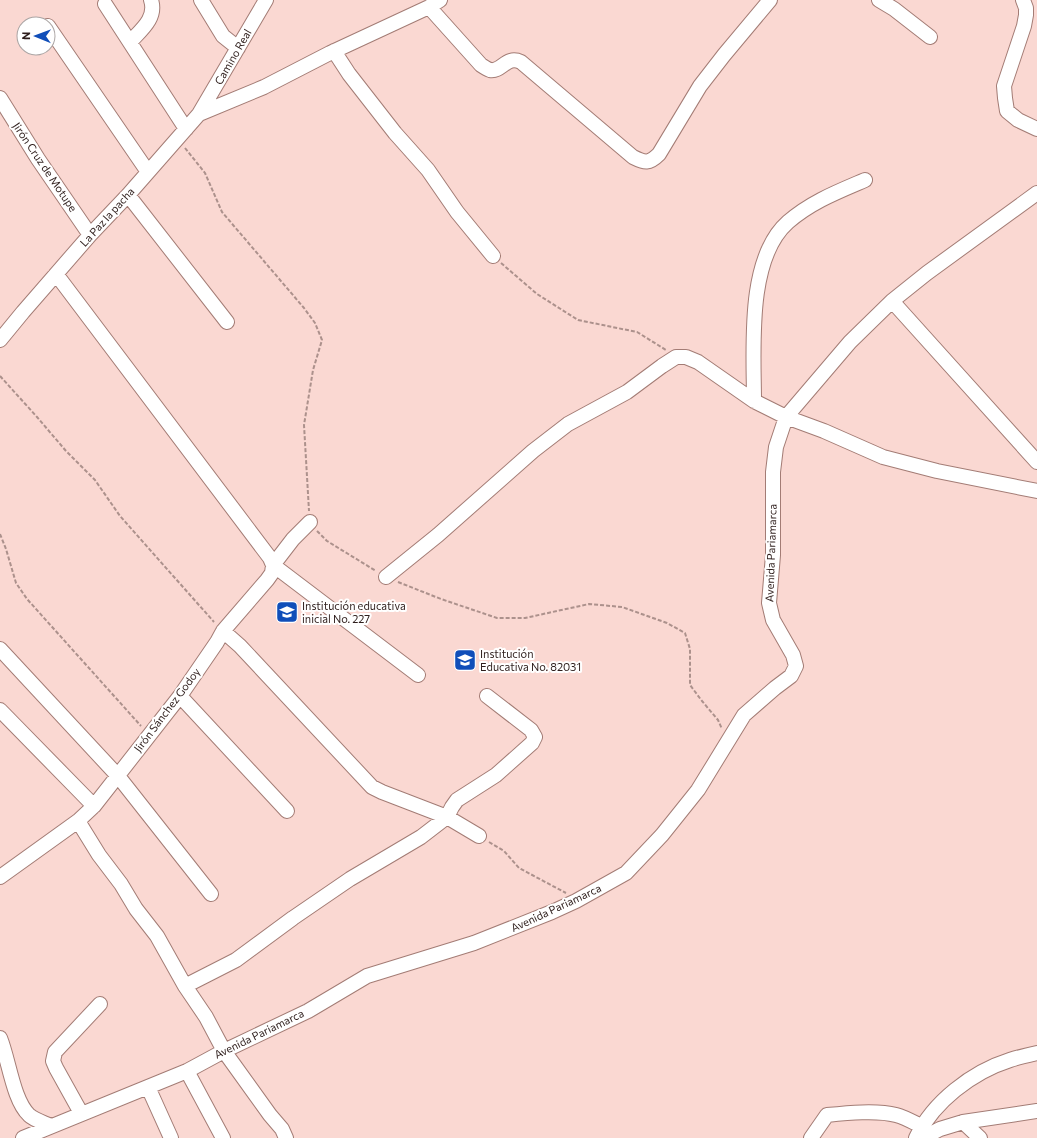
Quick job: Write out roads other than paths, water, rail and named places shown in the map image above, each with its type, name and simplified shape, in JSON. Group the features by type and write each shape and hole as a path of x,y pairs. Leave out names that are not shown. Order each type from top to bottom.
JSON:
{"street":[{"path":"130,42 151,18 151,0"},
{"path":"201,0 223,36 238,48"},
{"name":"Camino Real","path":"199,114 266,0"},
{"path":"879,0 894,9 930,37"},
{"path":"1023,0 1026,8 1024,26 1004,86 1005,98 1007,111 1018,120 1037,129"},
{"path":"435,4 481,65 490,70 494,70 511,60 521,62 633,157 647,162 654,160 660,154 700,86 769,1"},
{"path":"105,4 130,42 182,135"},
{"name":"La Paz la pacha","path":"0,340 90,235 128,195 199,114 264,87 334,51 435,4"},
{"path":"56,38 148,172"},
{"path":"334,51 349,74 395,133 428,170 457,212 492,256"},
{"name":"Jirón Cruz de Motupe","path":"0,98 38,159 90,235"},
{"path":"754,401 753,337 756,304 761,270 771,243 787,223 820,199 865,180"},
{"path":"786,417 850,342 892,301 934,268 1037,193"},
{"path":"128,195 227,322"},
{"path":"56,274 270,558 273,565 418,675"},
{"path":"892,301 1037,462"},
{"path":"386,577 438,535 504,476 568,424 627,392 676,357 686,357 698,362 754,401 786,417 824,431 883,457 938,471 1037,491"},
{"name":"Avenida Pariamarca","path":"23,1138 81,1113 187,1071 224,1051 308,1011 367,976 474,943 576,901 626,873 662,835 698,790 744,715 791,676 796,666 793,655 772,620 769,603 773,555 773,472 776,447 786,417"},
{"name":"Jirón Sánchez Godoy","path":"0,877 78,821 94,806 180,696 223,632 267,580 272,573 273,565 310,522"},
{"path":"223,632 240,646 372,787 447,817 479,836"},
{"path":"0,649 118,776 211,894"},
{"path":"180,696 287,811"},
{"path":"185,986 236,960 293,918 350,879 421,837 447,817 457,800 496,775 532,743 534,738 531,730 487,696"},
{"path":"0,710 94,806"},
{"path":"78,821 99,855 121,884 136,909 157,936 185,986 206,1017 224,1051 270,1115 277,1122 286,1138"},
{"path":"81,1113 53,1062 55,1052 100,1004"},
{"path":"0,1038 6,1053 16,1095 30,1116 51,1126"},
{"path":"920,1134 946,1097 975,1076 1009,1060 1037,1053"},
{"path":"187,1071 223,1138"},
{"path":"148,1087 171,1138"},
{"path":"920,1134 963,1122 1037,1111"},
{"path":"811,1138 827,1115 875,1112 896,1115 920,1134"},
{"path":"963,1122 980,1138"}],"place":[{"name":"Institución educativa inicial No. 227","path":"287,612"},
{"name":"Institución Educativa No. 82031","path":"465,660"}]}
